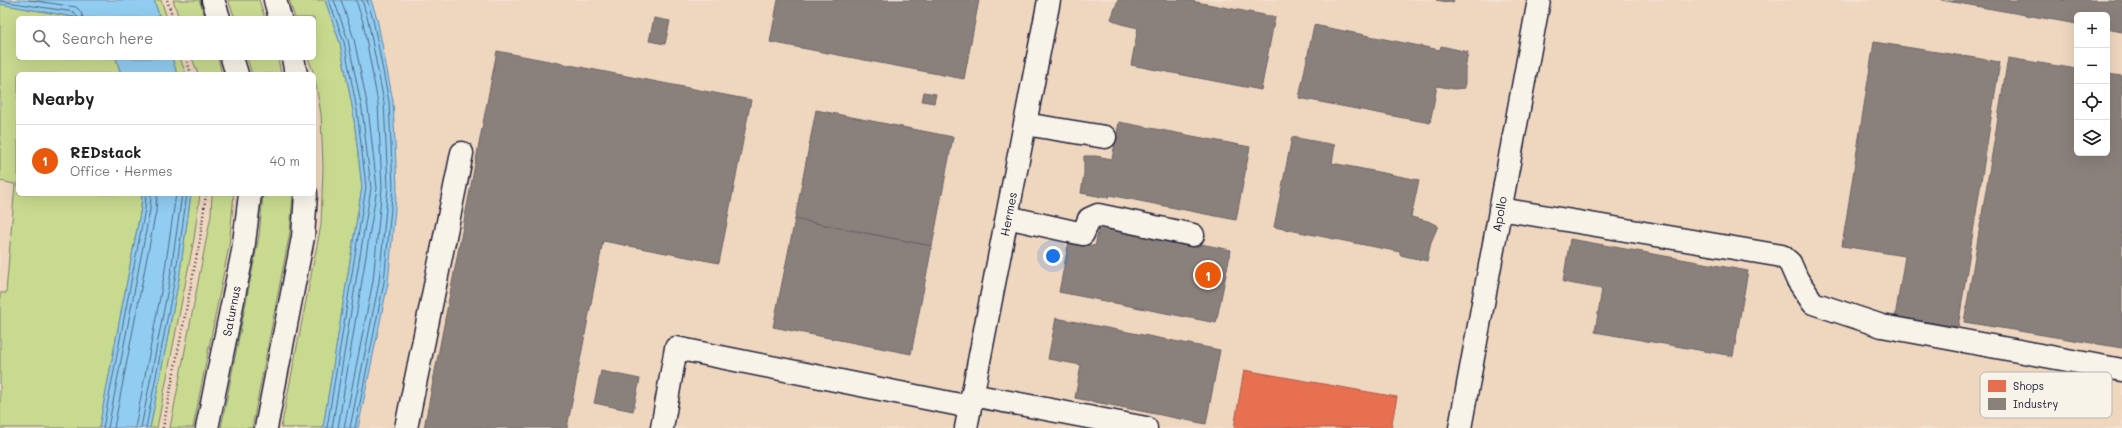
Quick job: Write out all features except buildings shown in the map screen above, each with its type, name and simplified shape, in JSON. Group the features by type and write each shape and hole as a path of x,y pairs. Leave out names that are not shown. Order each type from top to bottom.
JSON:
{"street":[{"path":"213,0 218,16"},
{"path":"274,0 279,16"},
{"name":"Hermes","path":"971,417 1007,218 1050,0"},
{"name":"Apollo","path":"1460,428 1539,0"},
{"path":"233,60 237,72"},
{"path":"293,60 296,72"},
{"path":"1025,124 1105,137"},
{"path":"406,428 462,153"},
{"name":"Saturnus","path":"207,428 243,251 250,196"},
{"path":"266,428 303,237 306,196"},
{"path":"1500,209 1782,256 1790,262 1797,279 1812,303 1882,326 2122,370"},
{"path":"1007,218 1083,234 1088,219 1098,215 1193,235"},
{"path":"662,428 676,348 971,417 1146,428"}],"path":[{"path":"167,0 172,16"},
{"path":"187,60 190,72"},
{"path":"163,428 200,239 206,196"}],"shaded area":[{"path":"0,0 2122,0 2122,428 0,428"}],"green space":[{"path":"154,0 161,0 166,16 159,16"},
{"path":"173,0 199,0 205,16 178,16"},
{"path":"228,0 259,0 264,16 234,16"},
{"path":"289,0 325,0 340,43 353,111 362,187 323,428 281,428 321,225 323,167 321,114 316,85 316,72 313,72 309,60 316,60 316,16 294,16"},
{"path":"0,4 69,16 16,16 16,60 117,60 120,72 16,72 16,196 142,196 141,208 99,428 0,428 0,293 6,293 15,184 0,181"},
{"path":"173,60 181,60 185,72 176,72"},
{"path":"193,60 218,60 222,72 197,72"},
{"path":"248,60 278,60 281,72 251,72"},
{"path":"191,196 200,196 194,239 157,428 150,428 179,279"},
{"path":"212,196 234,196 229,246 193,428 170,428 211,215"},
{"path":"263,196 293,196 290,232 252,428 221,428 259,236"}],"water":[{"path":"0,0 154,0 159,16 69,16 0,4"},
{"path":"325,0 371,0 377,18 393,101 397,187 388,283 358,428 323,428 362,187 353,111 340,43"},
{"path":"117,60 173,60 176,72 120,72"},
{"path":"142,196 191,196 179,279 150,428 99,428 141,208"}],"place":[{"name":"REDstack","path":"1208,275"}]}
